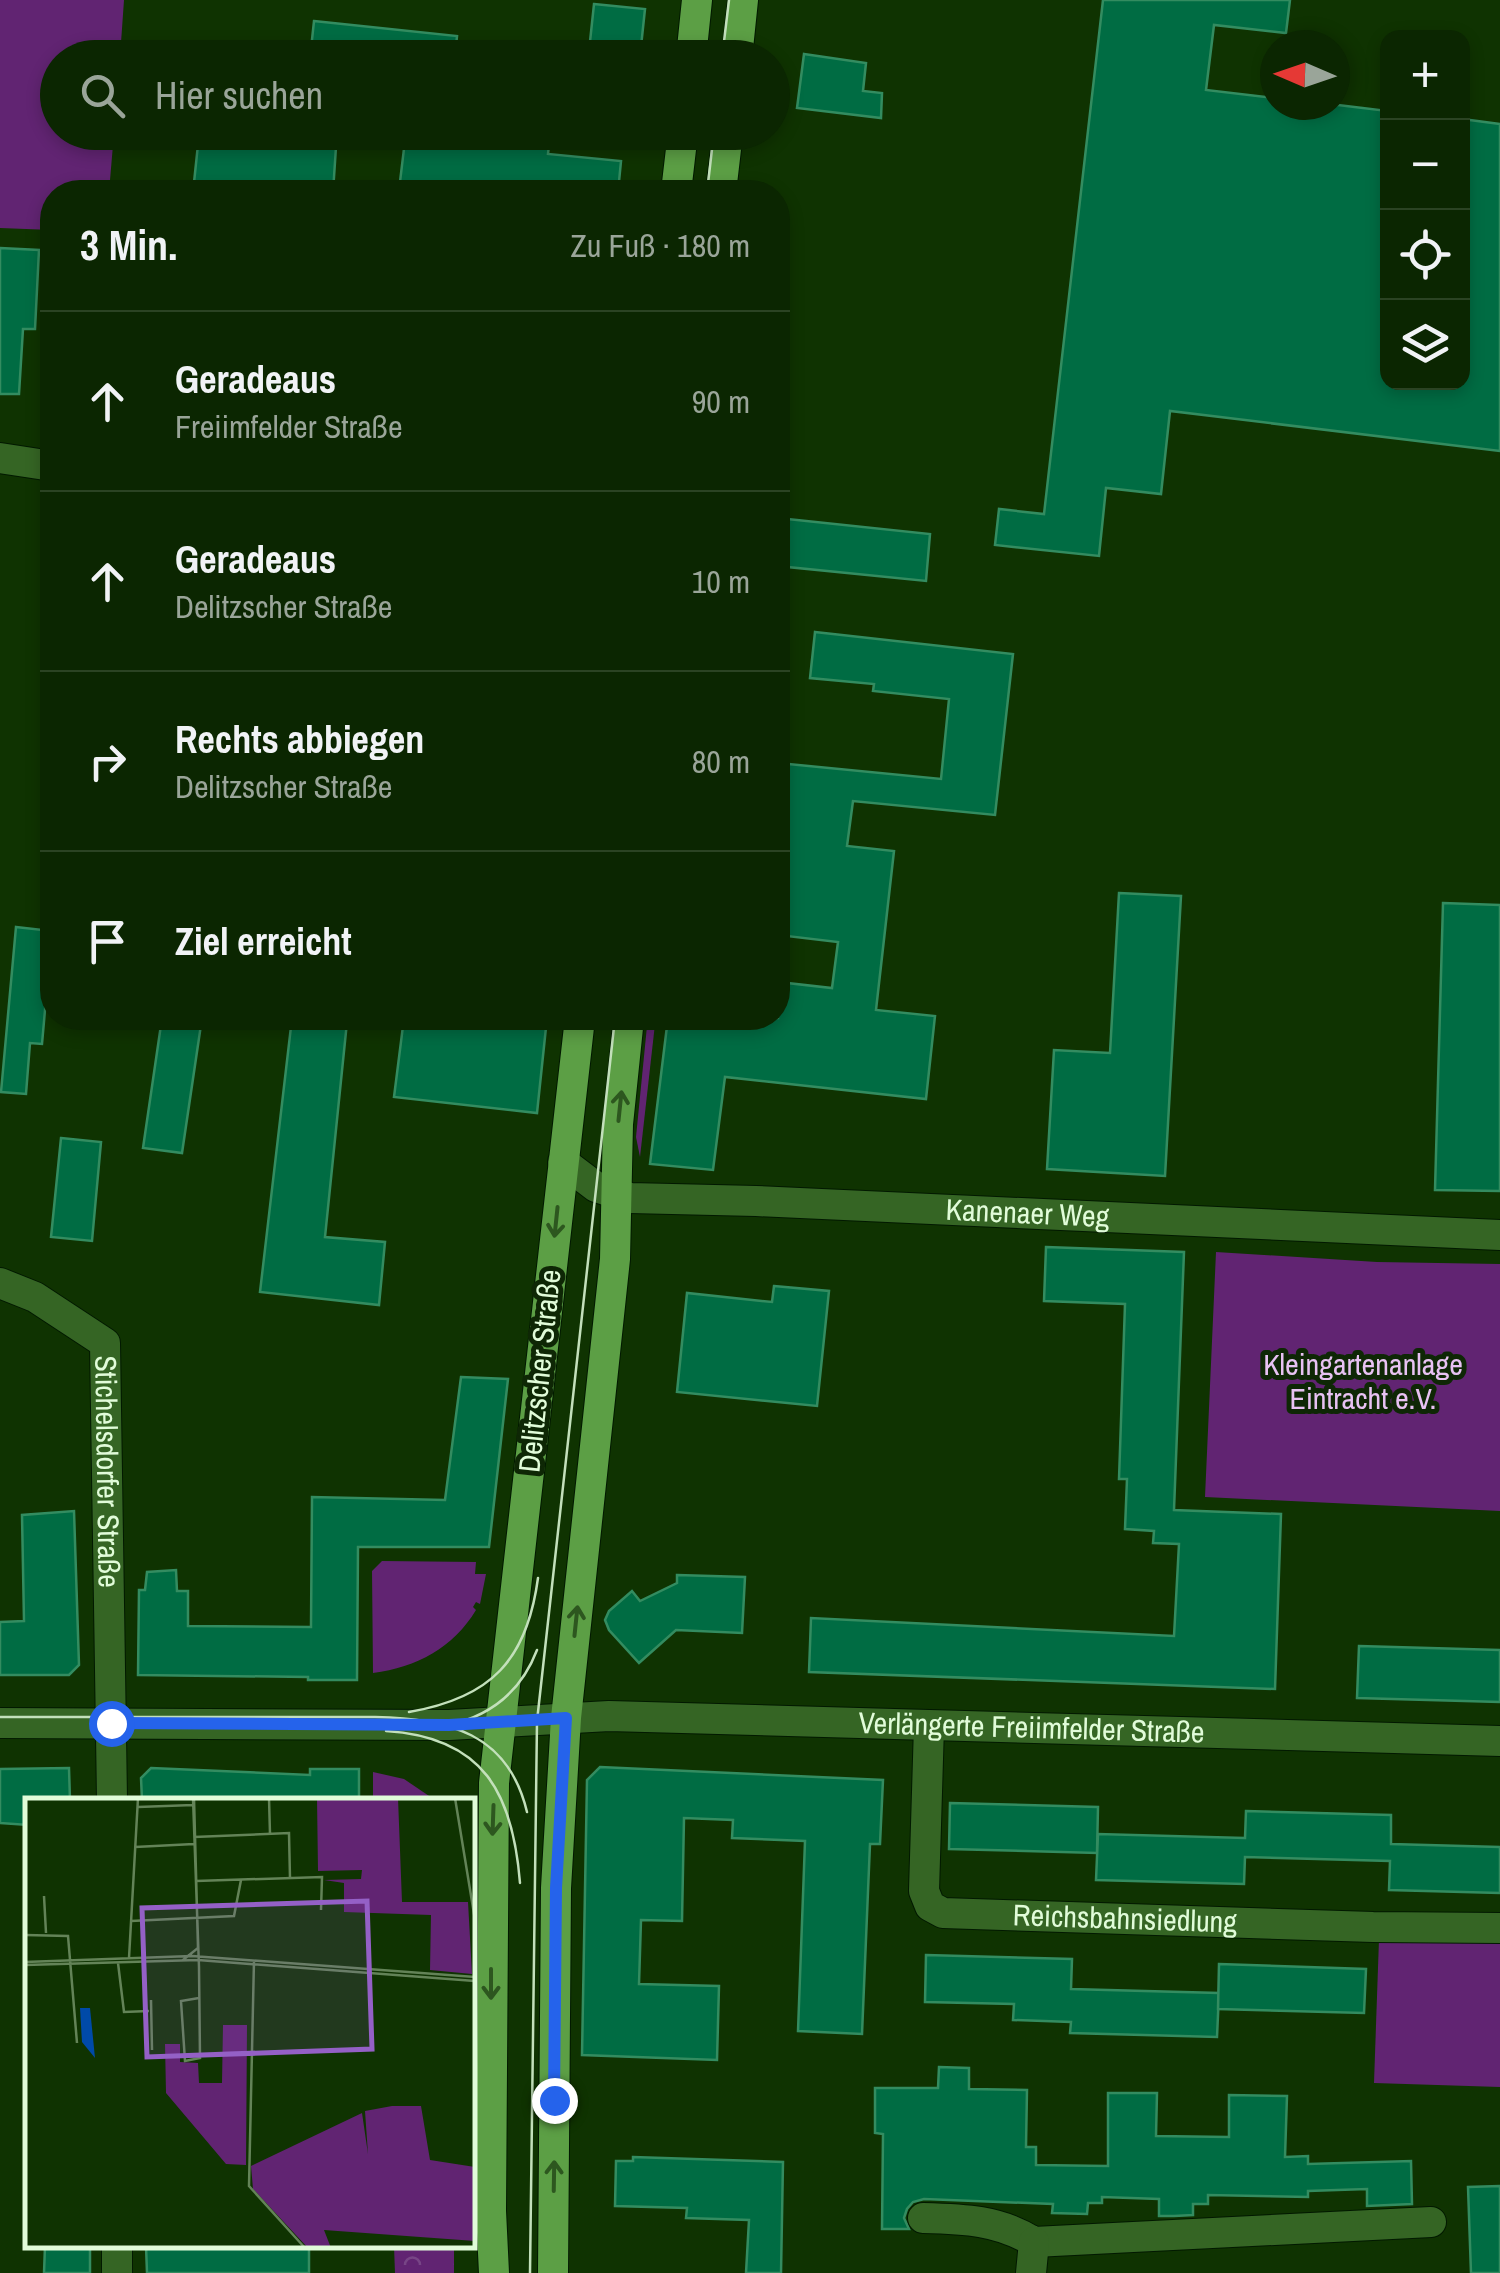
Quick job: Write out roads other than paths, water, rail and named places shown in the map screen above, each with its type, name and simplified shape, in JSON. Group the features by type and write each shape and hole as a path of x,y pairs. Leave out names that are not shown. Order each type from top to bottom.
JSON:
{"main road":[{"path":"693,40 697,0"},
{"path":"739,40 743,0"},
{"path":"677,180 680,150"},
{"path":"722,180 726,150"},
{"name":"Delitzscher Straße","path":"494,2273 492,1886 499,1724 579,1030"},
{"name":"Delitzscher Straße","path":"553,2273 556,1888 566,1718 613,1275 618,1124 628,1030"}],"street":[{"path":"0,458 40,463"},
{"name":"Kanenaer Weg","path":"563,1162 596,1187 617,1196 1500,1235"},
{"name":"Stichelsdorfer Straße","path":"0,1283 35,1297 105,1343 111,1723"},
{"name":"Verlängerte Freiimfelder Straße","path":"566,1718 609,1716 1500,1741"},
{"path":"0,1723 499,1724 566,1718"},
{"path":"111,1723 112,1798"},
{"name":"Reichsbahnsiedlung","path":"929,1726 924,1890 930,1906 944,1913 1500,1928"},
{"path":"923,2218 971,2219 1013,2229 1034,2242 1431,2222"},
{"path":"1030,2273 1034,2242"},
{"path":"116,2248 117,2273"}],"tram line":[{"path":"724,40 729,0"},
{"path":"708,180 712,150"},
{"path":"530,2273 537,1721 614,1030"},
{"path":"409,1712 462,1697 500,1670 525,1632 538,1578"},
{"path":"445,1726 476,1716 502,1700 522,1678 537,1650"},
{"path":"0,1717 375,1717 427,1721 471,1735 490,1747 518,1785 527,1812"},
{"path":"386,1731 447,1745 470,1758 487,1776 510,1823 520,1883"}],"park label":[{"name":"Kleingartenanlage Eintracht e.V.","path":"1363,1382"}]}
